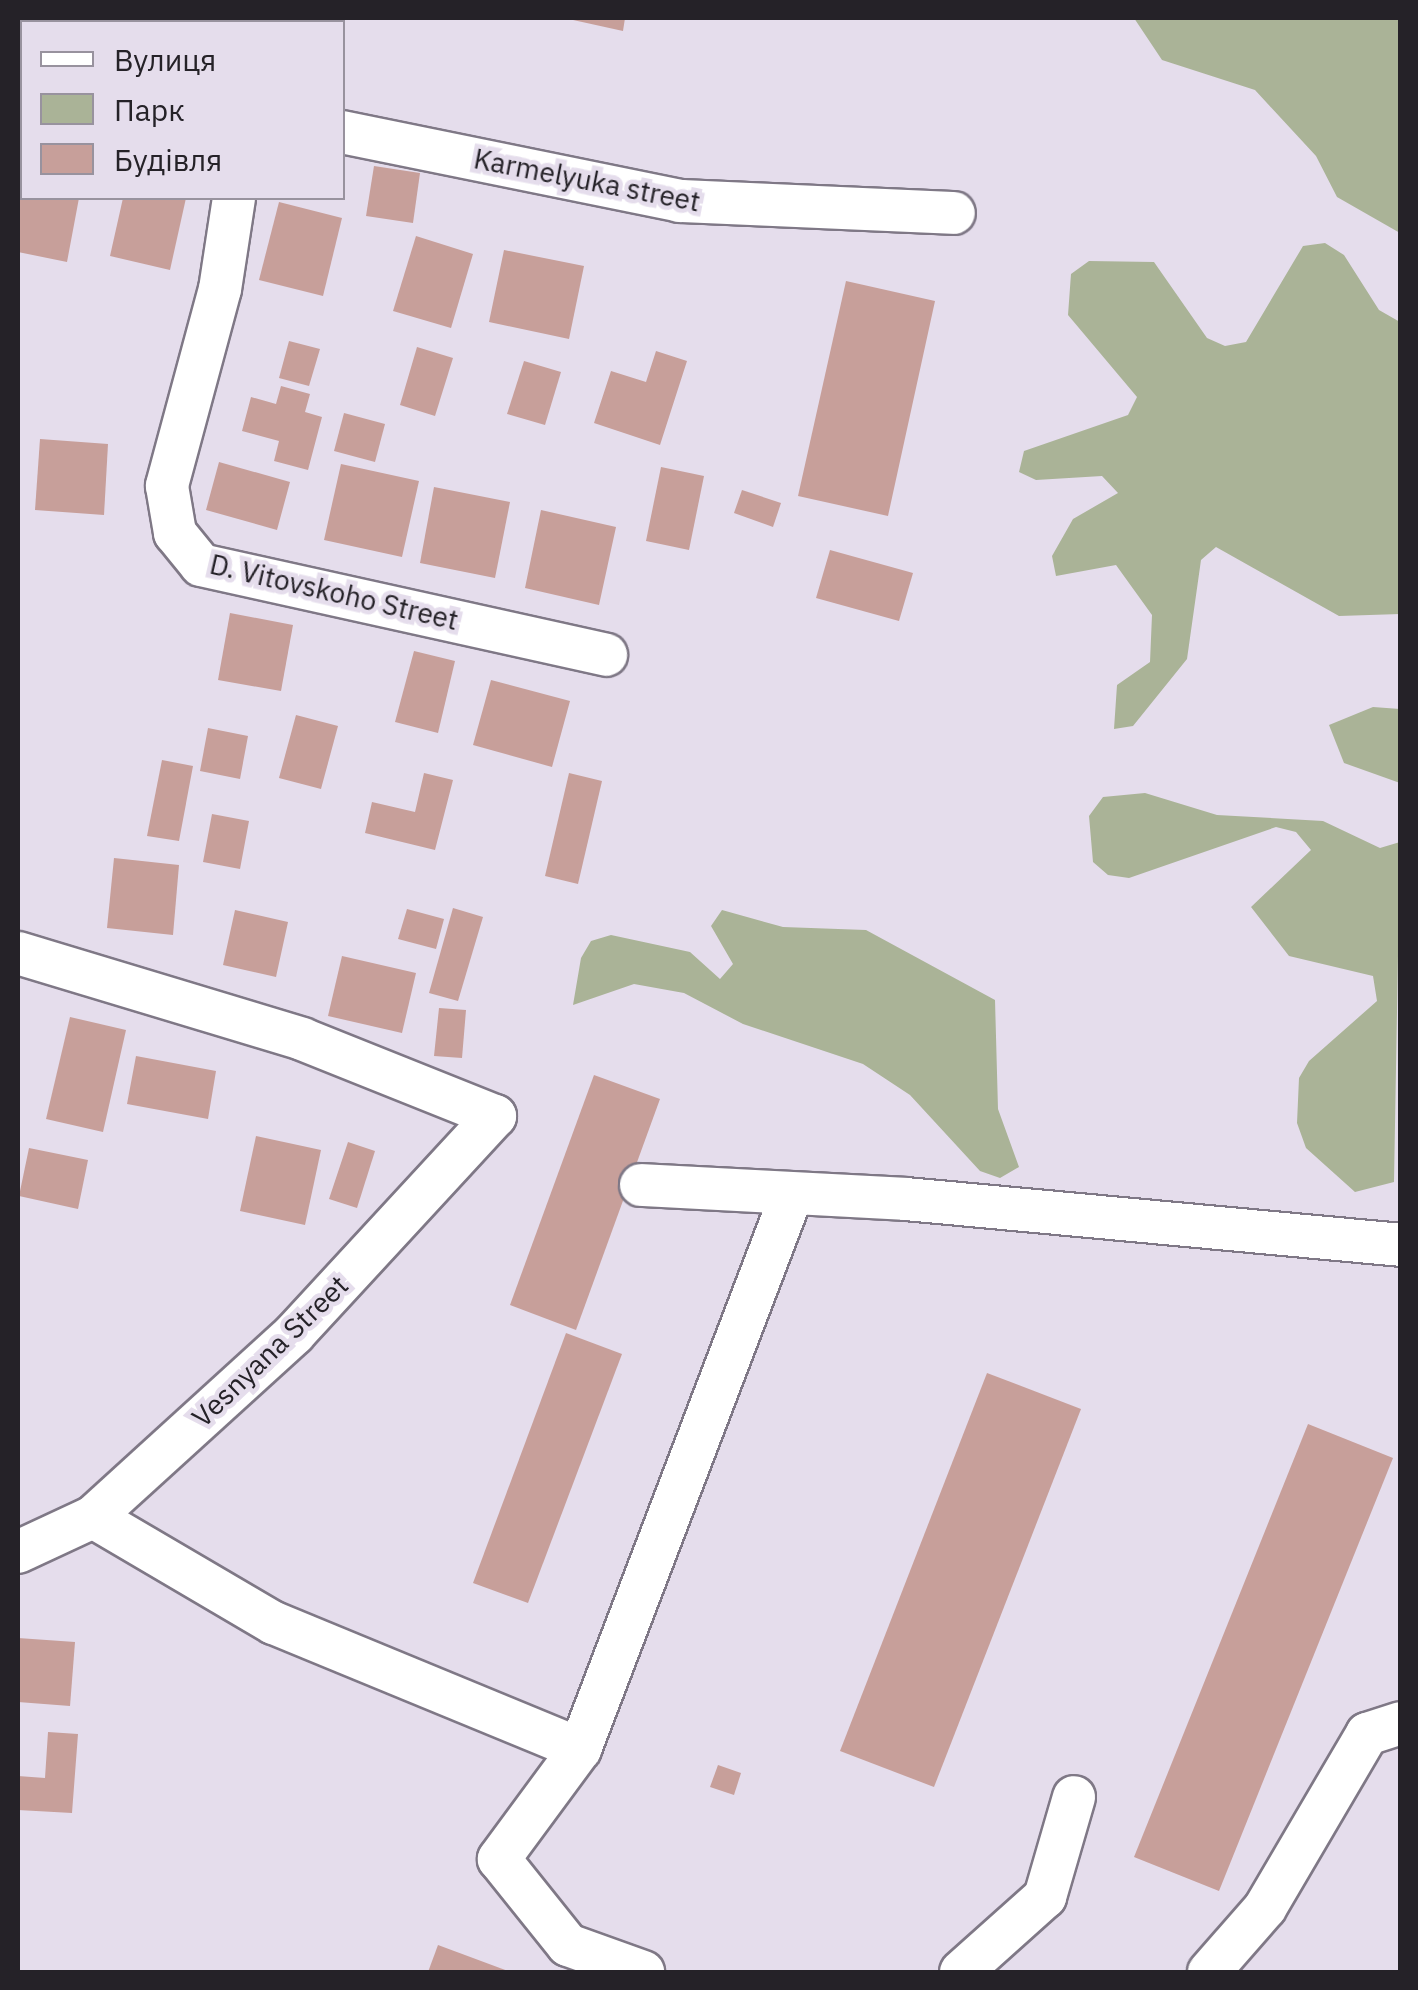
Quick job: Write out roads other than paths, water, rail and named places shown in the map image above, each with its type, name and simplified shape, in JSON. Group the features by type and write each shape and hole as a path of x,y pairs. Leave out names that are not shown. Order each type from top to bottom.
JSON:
{"street":[{"name":"Karmelyuka street","path":"345,133 680,201 954,212"},
{"name":"D. Vitovskoho Street","path":"234,200 220,289 167,486 184,544 201,564 606,655"},
{"name":"Vesnyana Street","path":"18,953 302,1039 495,1116 294,1334 93,1517 18,1552"},
{"path":"640,1185 790,1199 906,1198 1400,1245"},
{"path":"643,1972 563,1959 499,1859 580,1749 790,1199"},
{"path":"93,1517 274,1623 580,1749"},
{"path":"1209,1972 1265,1908 1367,1734 1400,1722"},
{"path":"960,1972 1045,1896 1074,1796"}]}
